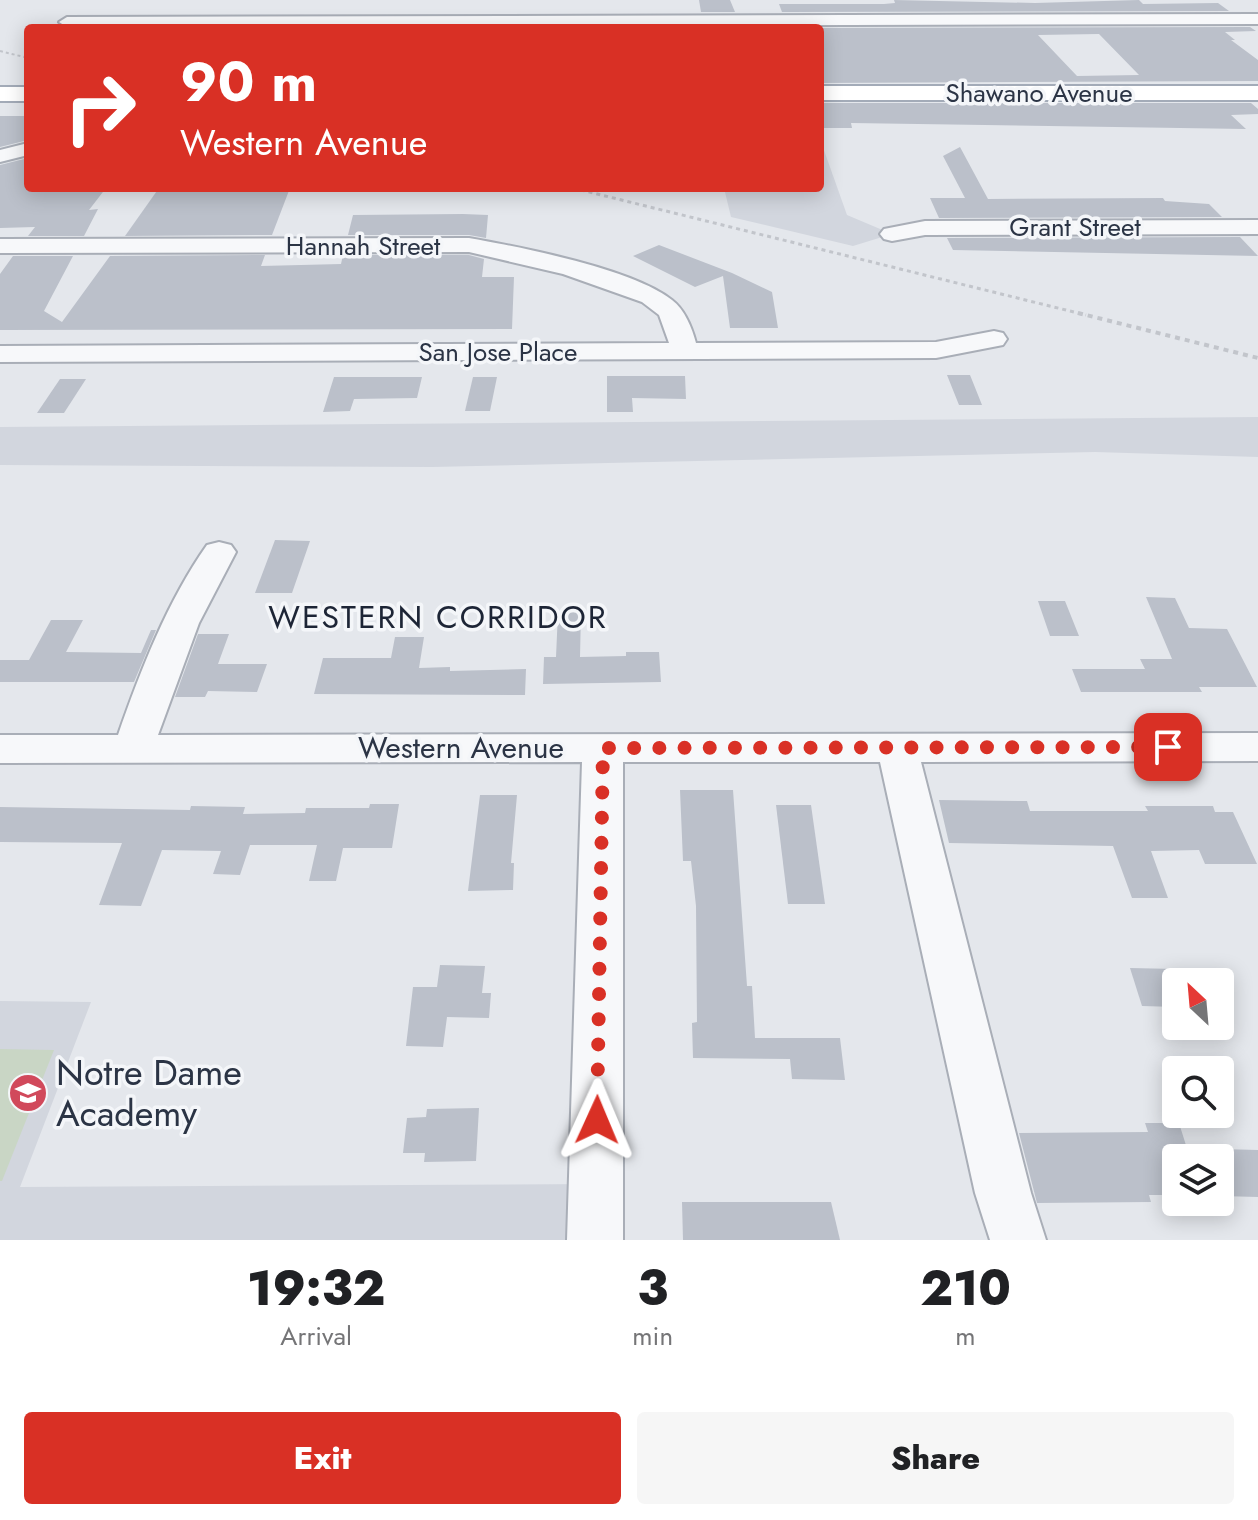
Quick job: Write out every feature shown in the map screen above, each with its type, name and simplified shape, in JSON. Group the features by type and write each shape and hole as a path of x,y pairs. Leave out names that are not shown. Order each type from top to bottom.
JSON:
{"main road":[{"name":"Shawano Avenue","path":"824,93 1258,93"},
{"path":"0,94 24,94"}],"street":[{"path":"64,24 83,7"},
{"path":"500,24 1258,19"},
{"path":"0,156 24,150"},
{"path":"0,166 24,166"},
{"name":"Grant Street","path":"892,234 925,228 1258,227"},
{"name":"Hannah Street","path":"0,246 469,245 504,250 625,285 665,306 683,338 684,351"},
{"name":"San Jose Place","path":"0,354 936,350 994,339"},
{"path":"133,749 152,693 193,594 219,552"},
{"name":"Western Avenue","path":"0,749 1258,747"},
{"path":"595,1240 603,748"},
{"path":"897,748 1003,1193 1018,1240"}],"path":[{"path":"0,51 24,57"},
{"path":"589,192 1258,358"}],"shaded area":[{"path":"824,150 847,215 892,234 853,246 731,217 725,192 824,192"},
{"path":"1258,417 1258,457 1095,452 432,467 0,465 0,427"},
{"name":"Notre Dame Academy","path":"0,1001 91,1002 20,1187 596,1184 595,1240 0,1240"}],"green space":[{"path":"0,1049 54,1050 2,1181 0,1181"}],"building":[{"path":"699,0 730,0 735,12 701,12"},
{"path":"894,0 1035,3 1139,0 1143,4 1218,3 1229,11 782,12 779,4 884,4 895,3"},
{"path":"1250,27 1256,31 1225,32 1258,60 1258,81 824,83 824,28","holes":["1099,34 1139,75 1077,76 1038,35"]},
{"path":"824,103 1251,103 1258,109 1258,114 1231,115 1246,129 851,123 852,128 824,128"},
{"path":"0,116 24,116 24,141 0,147"},
{"path":"960,147 988,199 1163,198 1165,201 1209,204 1222,217 939,218 930,198 965,198 943,156"},
{"path":"24,159 24,192 103,192 89,210 98,209 84,236 28,236 35,227 0,228 0,165"},
{"path":"156,192 288,192 272,235 125,236"},
{"path":"353,215 488,215 486,238 469,235 348,235"},
{"path":"1240,237 1258,256 953,250 947,238"},
{"path":"659,245 772,292 778,328 730,328 723,276 695,287 633,256"},
{"path":"265,255 261,266 341,264 343,255 469,255 484,259 482,277 514,277 512,329 0,330 0,274 13,256 73,256 44,311 62,322 110,256"},
{"path":"947,375 970,375 982,405 959,405"},
{"path":"607,376 685,376 686,399 632,398 633,412 607,412"},
{"path":"334,377 422,377 417,398 354,399 350,411 323,412"},
{"path":"473,377 497,377 490,411 465,411"},
{"path":"60,379 86,379 64,413 37,413"},
{"path":"275,540 310,541 292,593 255,593"},
{"path":"1146,597 1175,598 1189,628 1227,629 1257,687 1199,687 1202,692 1081,692 1072,669 1145,669 1140,659 1172,659"},
{"path":"1038,601 1065,601 1079,636 1050,636"},
{"path":"558,612 581,612 580,657 659,652 661,682 543,684 544,657 556,657"},
{"path":"51,620 83,620 66,652 141,653 151,630 156,630 134,682 0,682 0,660 29,660"},
{"path":"198,634 229,634 218,664 267,664 257,692 208,691 205,697 175,697"},
{"path":"395,637 424,637 419,668 450,667 450,671 526,669 525,695 314,694 323,658 391,658"},
{"path":"680,790 733,790 747,986 752,986 755,1038 840,1038 845,1080 792,1079 790,1059 693,1058 692,1023 697,1022 696,906 691,861 683,861"},
{"path":"480,795 517,795 511,863 514,863 513,890 468,891"},
{"path":"939,800 1027,801 1030,811 1148,811 1145,806 1213,806 1215,812 1233,812 1257,864 1205,864 1199,850 1151,851 1168,898 1132,898 1113,846 949,843"},
{"path":"370,804 399,804 392,848 343,848 336,881 309,881 317,845 250,845 240,875 213,874 221,851 162,850 141,906 99,905 122,843 0,842 0,807 190,810 191,806 245,807 243,814 305,813 306,808 369,808"},
{"path":"776,805 811,805 825,904 788,904"},
{"path":"440,965 485,966 482,993 491,993 489,1018 447,1017 443,1047 406,1046 413,987 437,987"},
{"path":"1130,968 1162,969 1162,1007 1142,1006"},
{"path":"479,1108 476,1161 424,1162 425,1153 403,1153 407,1118 426,1117 427,1109"},
{"path":"1145,1123 1162,1123 1162,1128 1181,1128 1186,1144 1162,1144 1162,1195 1149,1195 1151,1202 1037,1203 1019,1133 1148,1132"},
{"path":"1234,1149 1258,1150 1258,1197 1234,1196"},
{"path":"682,1202 831,1202 840,1240 683,1240"}],"place":[{"name":"Notre Dame Academy","path":"28,1093"}],"district":[{"name":"WESTERN CORRIDOR","path":"438,617"}],"route":[{"path":"597,1120 603,748 1168,747"}]}
